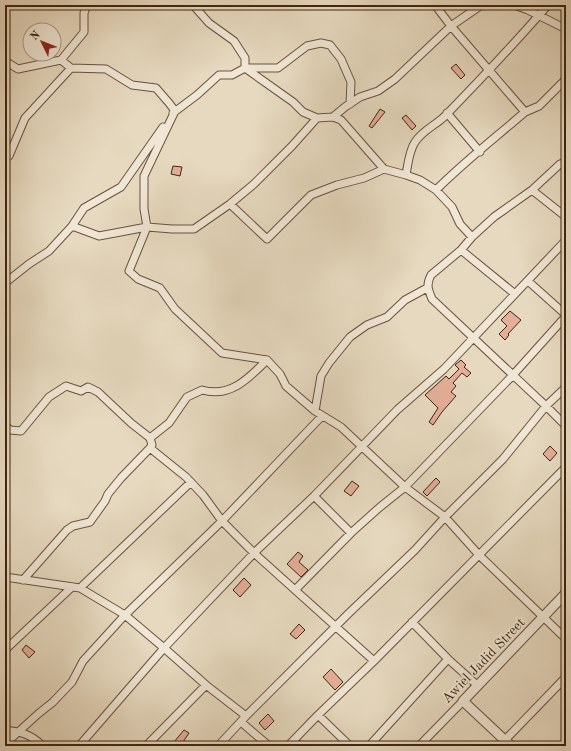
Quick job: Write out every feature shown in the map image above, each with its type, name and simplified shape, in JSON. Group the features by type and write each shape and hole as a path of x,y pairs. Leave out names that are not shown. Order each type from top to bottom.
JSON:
{"street":[{"path":"62,59 84,32 84,13 87,5"},
{"path":"193,5 209,23 234,42 245,58 245,68"},
{"path":"435,5 451,26 525,112"},
{"path":"333,117 360,97 378,90 395,79 451,26 480,6 484,5"},
{"path":"514,5 539,15 566,29"},
{"path":"406,174 412,149 415,142 424,131 448,113 489,71 548,5"},
{"path":"5,283 28,264 49,252 72,226 84,208 121,187 175,111 197,95 219,75 232,75 245,68 278,68 307,46 321,43 330,45 341,59 351,82 350,104"},
{"path":"5,61 18,69 51,62"},
{"path":"62,61 71,68 106,68 132,85 156,88 175,111"},
{"path":"5,158 9,156 25,118 71,68"},
{"path":"245,68 292,102 303,112 317,118 333,117 344,123 357,140 384,169 406,174 420,180 436,190 452,207 460,224 472,237"},
{"path":"436,190 458,169 480,152 525,112 539,106 566,79"},
{"path":"175,111 144,176 144,209 147,227 129,271 138,279 160,288 175,309 222,353 267,360 280,374 286,386 315,411 341,427 405,488 445,517 479,555 566,639"},
{"path":"448,113 480,152"},
{"path":"72,226 99,236 147,227 172,229 194,228 230,204 254,184 292,146 317,118"},
{"path":"566,162 560,164 532,190 494,216 461,250 431,275 427,288 432,299 566,426"},
{"path":"230,204 267,239 311,195 337,185 364,178 384,169"},
{"path":"532,190 566,217"},
{"path":"79,746 164,648 254,553 314,496 397,410 444,369 566,240"},
{"path":"461,250 515,294"},
{"path":"295,590 351,533 380,507 405,488 513,375 566,316 528,281"},
{"path":"315,411 321,376 329,363 350,337 367,325 387,317 405,300 427,288"},
{"path":"150,438 169,423 187,397 202,390 212,393 226,391 247,380 267,360"},
{"path":"5,425 10,430 21,431 49,398 66,386 81,391 88,387 98,392 131,423 150,438 152,445 108,494 105,501 90,522 73,526 67,530 23,580"},
{"path":"218,746 335,627 415,550 445,517 503,459 546,406 566,386"},
{"path":"5,744 53,702 72,682 83,661 125,615 222,521 322,416"},
{"path":"150,448 178,470 204,495 222,521 254,553 374,661"},
{"path":"289,745 566,466"},
{"path":"80,588 191,482"},
{"path":"314,496 351,533"},
{"path":"5,577 80,588 125,615 206,685 246,716"},
{"path":"5,650 72,586"},
{"name":"Awiel Jadid Street","path":"419,746 566,593"},
{"path":"412,622 448,659 477,685"},
{"path":"368,746 448,659"},
{"path":"463,701 508,743 566,677"},
{"path":"146,746 206,685"},
{"path":"318,715 350,746"},
{"path":"241,722 270,746"},
{"path":"5,730 18,732 34,738 43,746"},
{"path":"289,745 309,746"}],"building":[{"path":"456,64 465,75 461,79 451,68"},
{"path":"380,109 385,112 372,128 369,126"},
{"path":"406,115 416,126 412,130 402,118"},
{"path":"173,166 182,167 180,176 171,174"},
{"path":"510,311 521,320 508,334 509,335 505,340 499,334 507,326 501,320"},
{"path":"461,360 466,365 464,367 471,373 467,377 462,373 453,383 456,386 451,392 456,396 433,425 429,422 438,408 425,395 446,376 449,379 459,369 455,365"},
{"path":"550,446 557,453 550,461 543,454"},
{"path":"436,478 440,482 427,496 423,492"},
{"path":"352,481 359,486 351,496 344,491"},
{"path":"298,552 303,556 299,562 308,570 301,577 287,564"},
{"path":"244,578 251,585 240,597 233,590"},
{"path":"299,624 305,630 296,639 290,634"},
{"path":"26,645 35,652 29,658 22,650"},
{"path":"331,669 343,682 335,690 323,677"},
{"path":"268,714 274,721 265,730 259,723"},
{"path":"184,730 189,733 183,742 177,746 174,742"}]}
